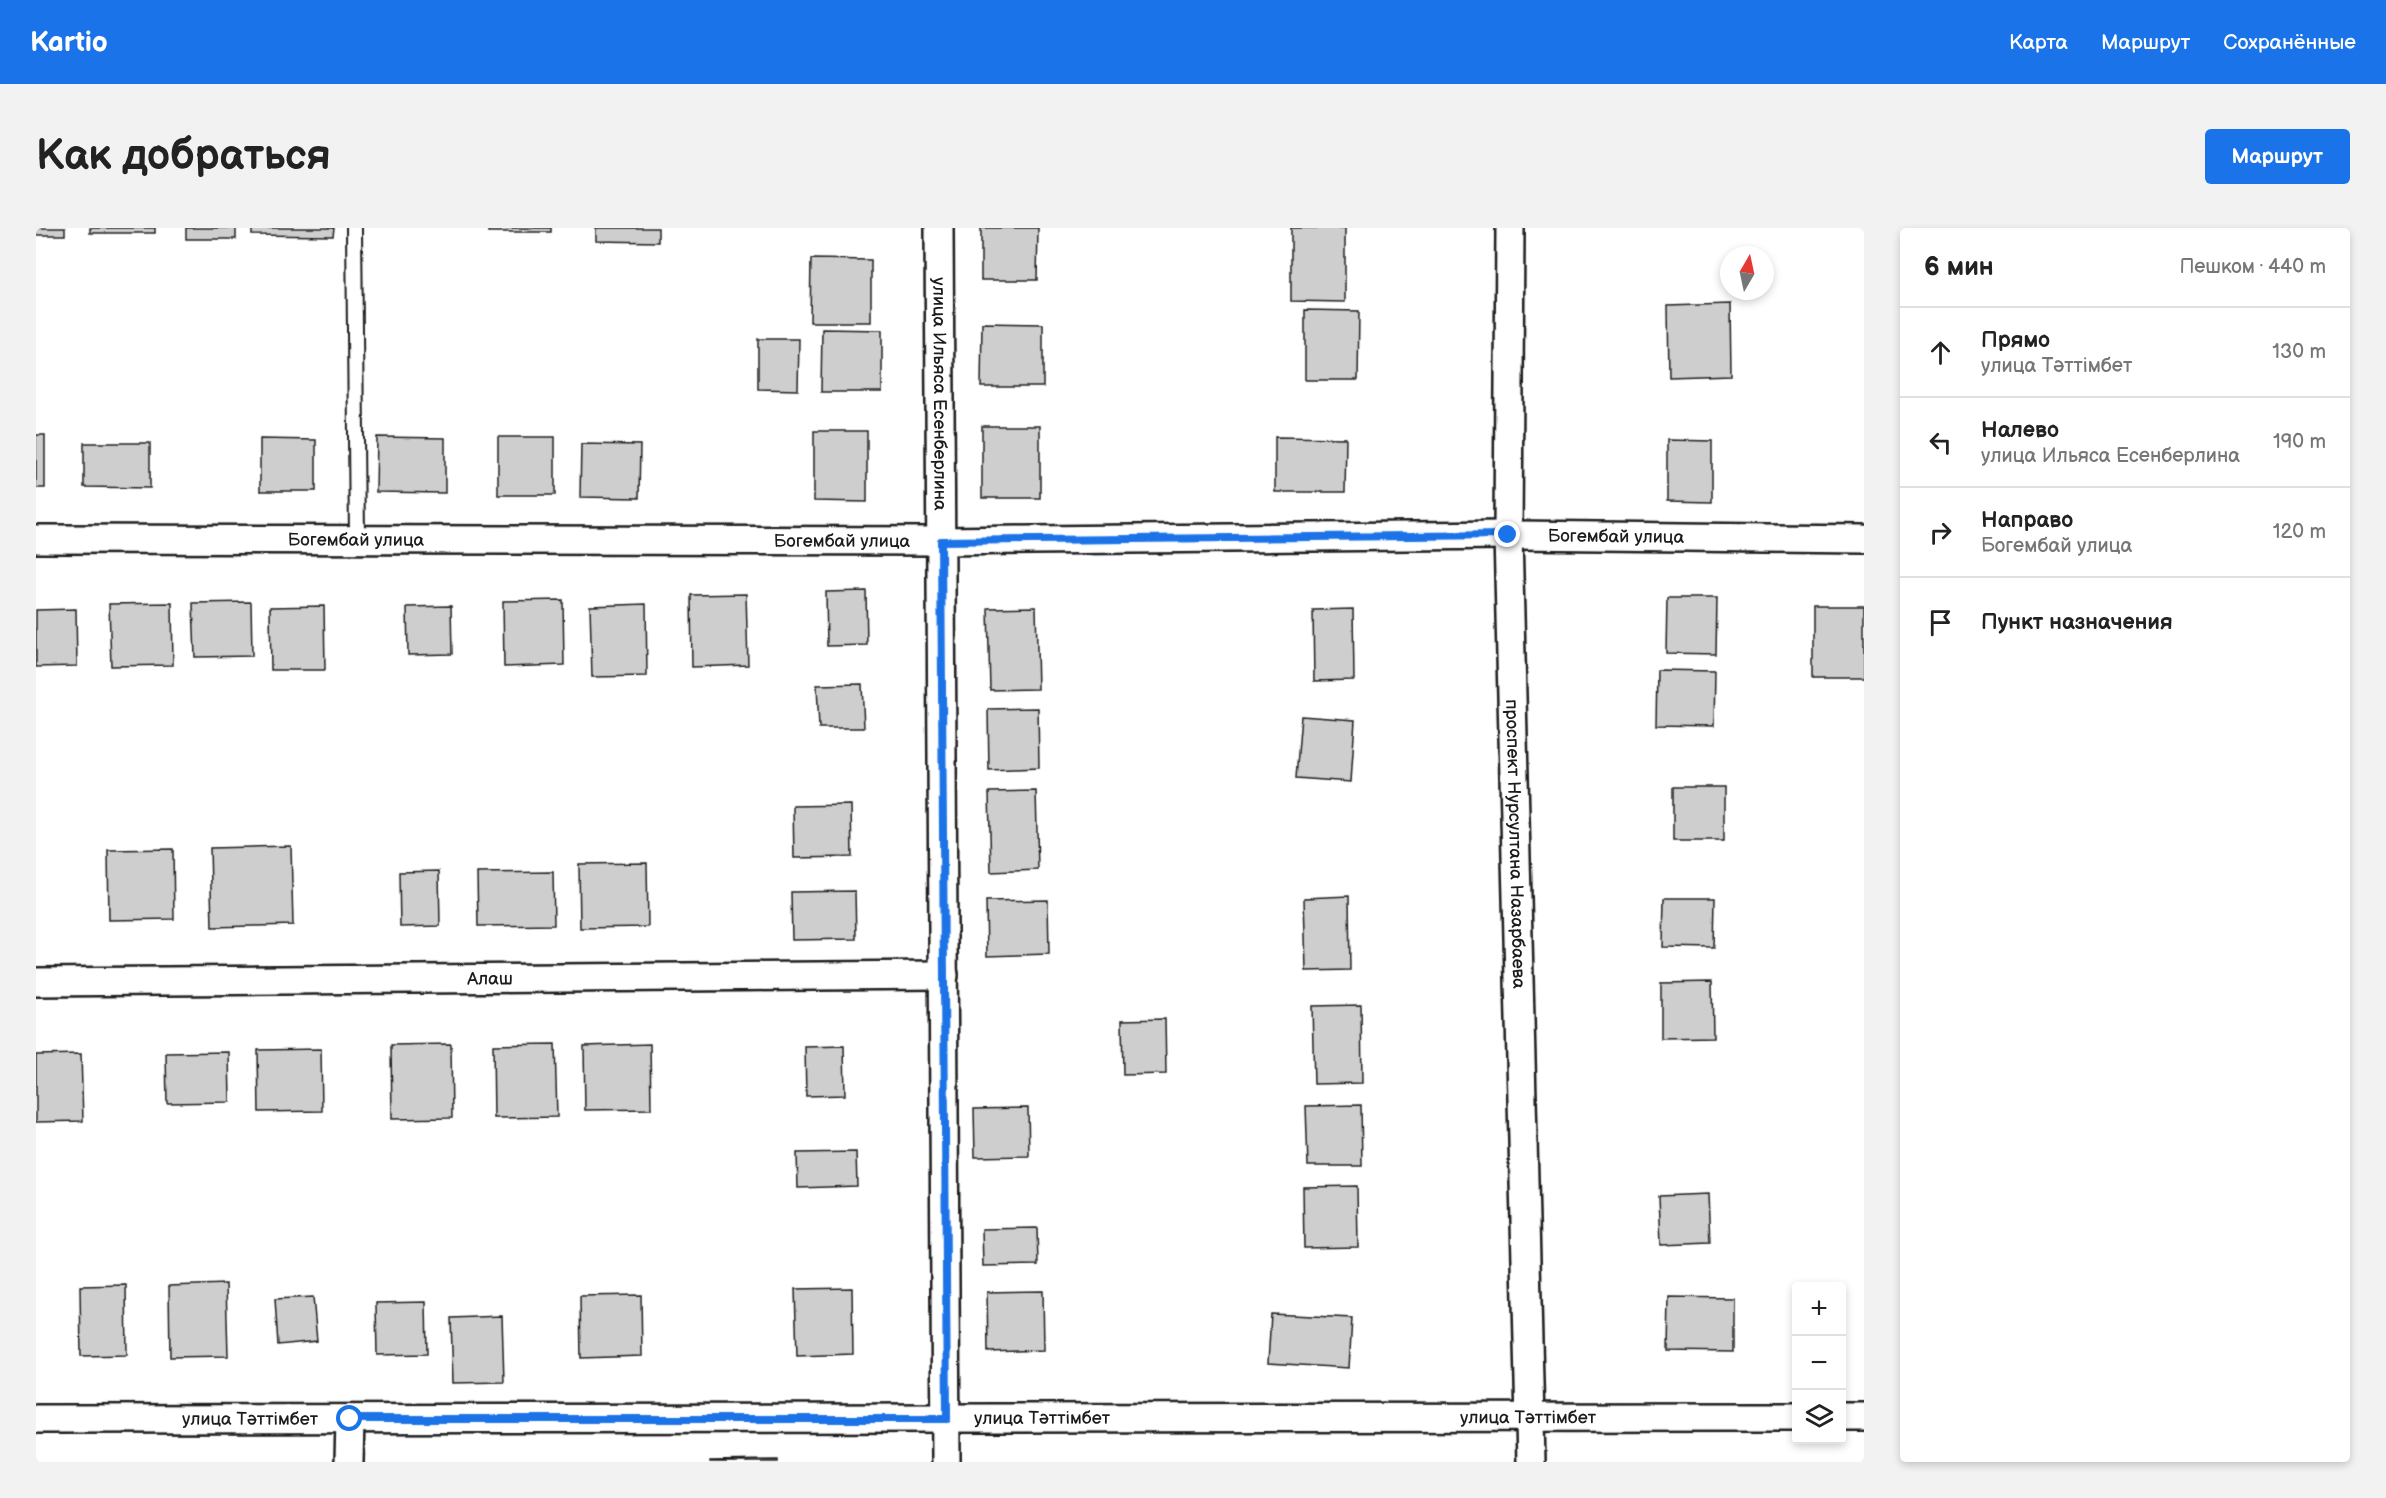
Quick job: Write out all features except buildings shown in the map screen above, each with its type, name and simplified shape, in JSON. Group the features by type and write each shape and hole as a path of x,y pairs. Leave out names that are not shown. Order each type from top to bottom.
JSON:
{"street":[{"name":"улица Ильяса Есенберлина","path":"939,228 946,1462"},
{"name":"проспект Нурсултана Назарбаева","path":"1510,228 1508,535 1531,1462"},
{"name":"Богембай улица","path":"36,539 941,541 1508,535 1864,539"},
{"name":"Алаш","path":"36,982 944,975"},
{"name":"улица Тәттімбет","path":"36,1419 1792,1417"},
{"path":"1846,1417 1864,1417"},
{"path":"350,1419 350,1462"}],"lane":[{"path":"354,228 357,539"}],"route":[{"path":"350,1419 947,1419 941,541 1508,535"}]}
